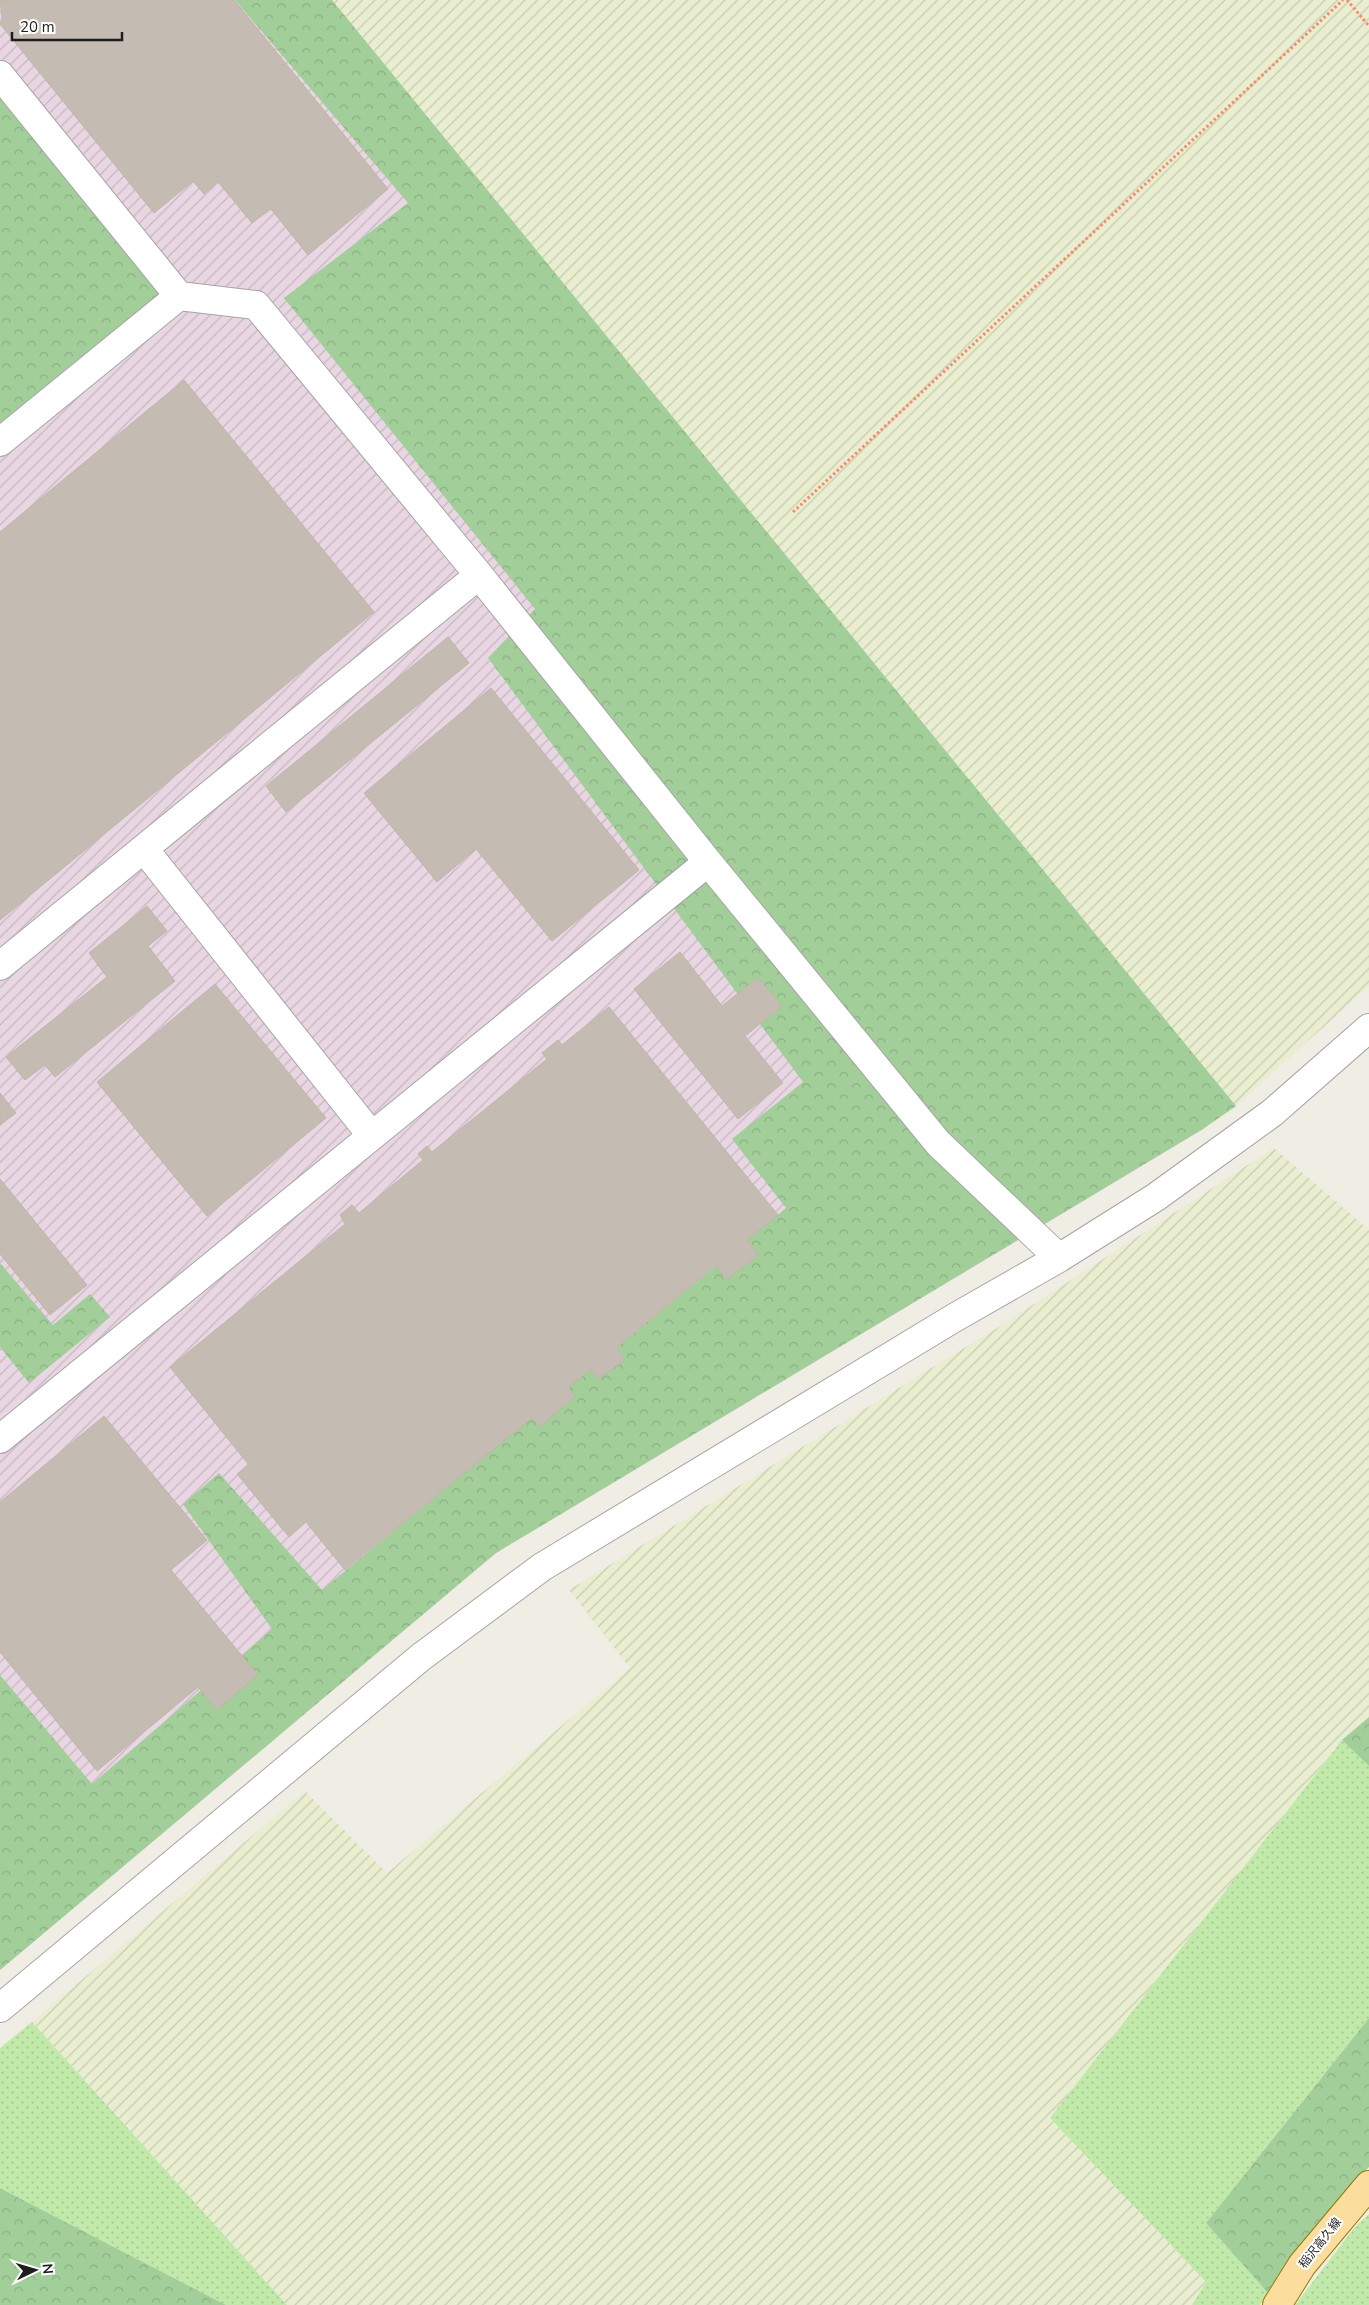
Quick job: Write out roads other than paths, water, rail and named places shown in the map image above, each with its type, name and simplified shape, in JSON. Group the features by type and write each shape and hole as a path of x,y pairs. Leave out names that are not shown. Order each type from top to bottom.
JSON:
{"main road":[{"name":"稲沢高久線","path":"1277,2305 1302,2265 1369,2185"}],"street":[{"path":"0,75 180,296 256,305 479,575 708,862 938,1143 1059,1258"},
{"path":"0,442 180,296"},
{"path":"0,966 479,575"},
{"path":"144,848 372,1136"},
{"path":"0,1439 708,862"},
{"path":"0,2008 421,1657 542,1567 954,1318 1059,1258 1156,1197 1272,1113 1369,1028"}]}
